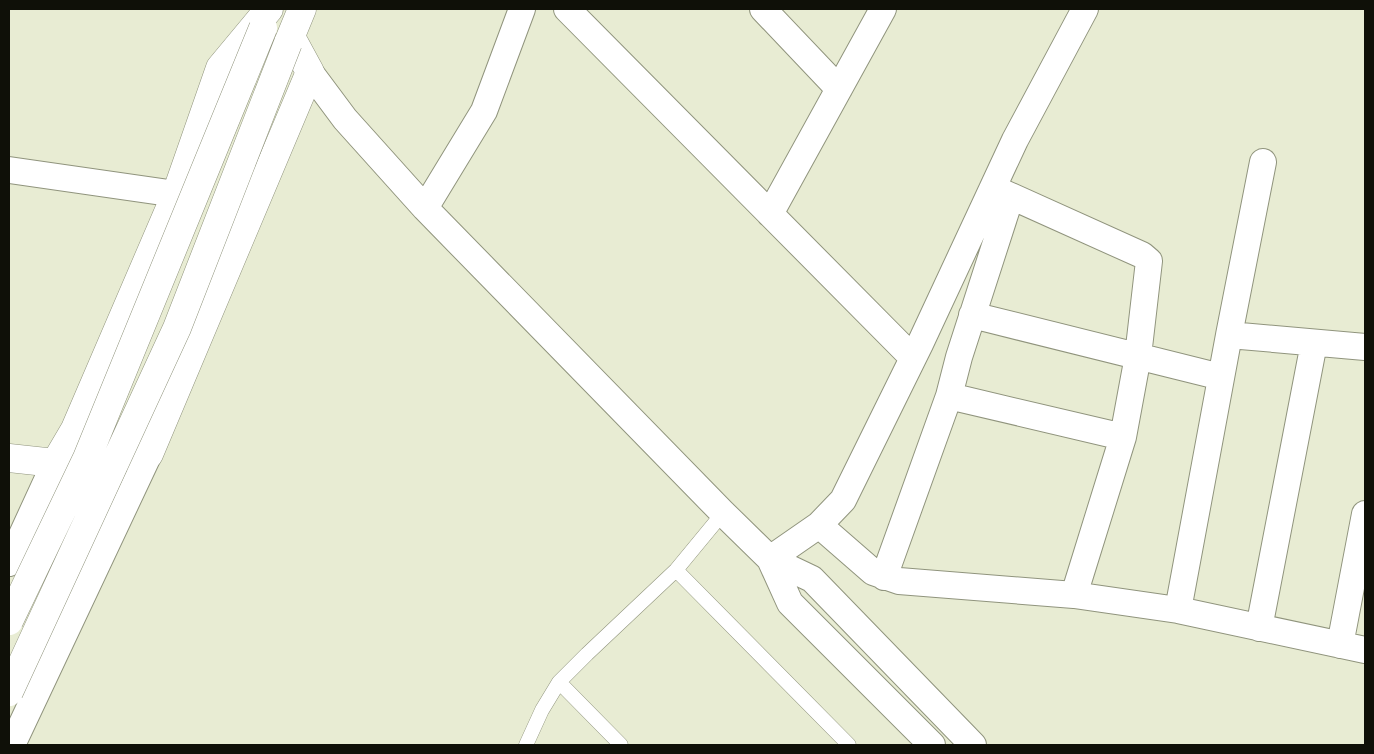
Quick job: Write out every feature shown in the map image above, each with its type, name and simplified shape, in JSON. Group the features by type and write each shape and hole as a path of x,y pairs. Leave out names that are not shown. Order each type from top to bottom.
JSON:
{"main road":[{"path":"9,692 177,328 302,9"},
{"path":"55,463 75,429 176,194 220,68 267,15"},
{"path":"9,621 87,458 267,15"},
{"path":"9,458 55,463 149,454 310,72 289,40"}],"street":[{"path":"425,208 484,111 522,9"},
{"path":"567,9 913,358"},
{"path":"763,9 839,89"},
{"path":"770,214 883,9"},
{"path":"884,577 949,396 972,315 1015,140 1084,9"},
{"path":"310,72 345,119 425,208 723,513 770,559 812,579 973,745"},
{"path":"1178,610 1263,162"},
{"path":"9,170 176,194"},
{"path":"1002,192 1147,258 1148,268 1138,356 1123,437 1074,594"},
{"path":"770,559 819,525 843,500 913,358 1002,192"},
{"path":"972,315 1221,377"},
{"path":"1229,335 1365,347"},
{"path":"1258,628 1314,343"},
{"path":"949,396 1123,437"},
{"path":"12,745 149,454"},
{"path":"9,563 55,463"},
{"path":"1340,645 1365,514"},
{"path":"819,525 874,572 898,581 1074,594 1178,610 1365,650"},
{"path":"770,559 790,603 932,745"}],"lane":[{"path":"526,745 542,710 559,682 676,570 723,513"},
{"path":"676,570 849,745"},
{"path":"559,682 621,745"}]}
